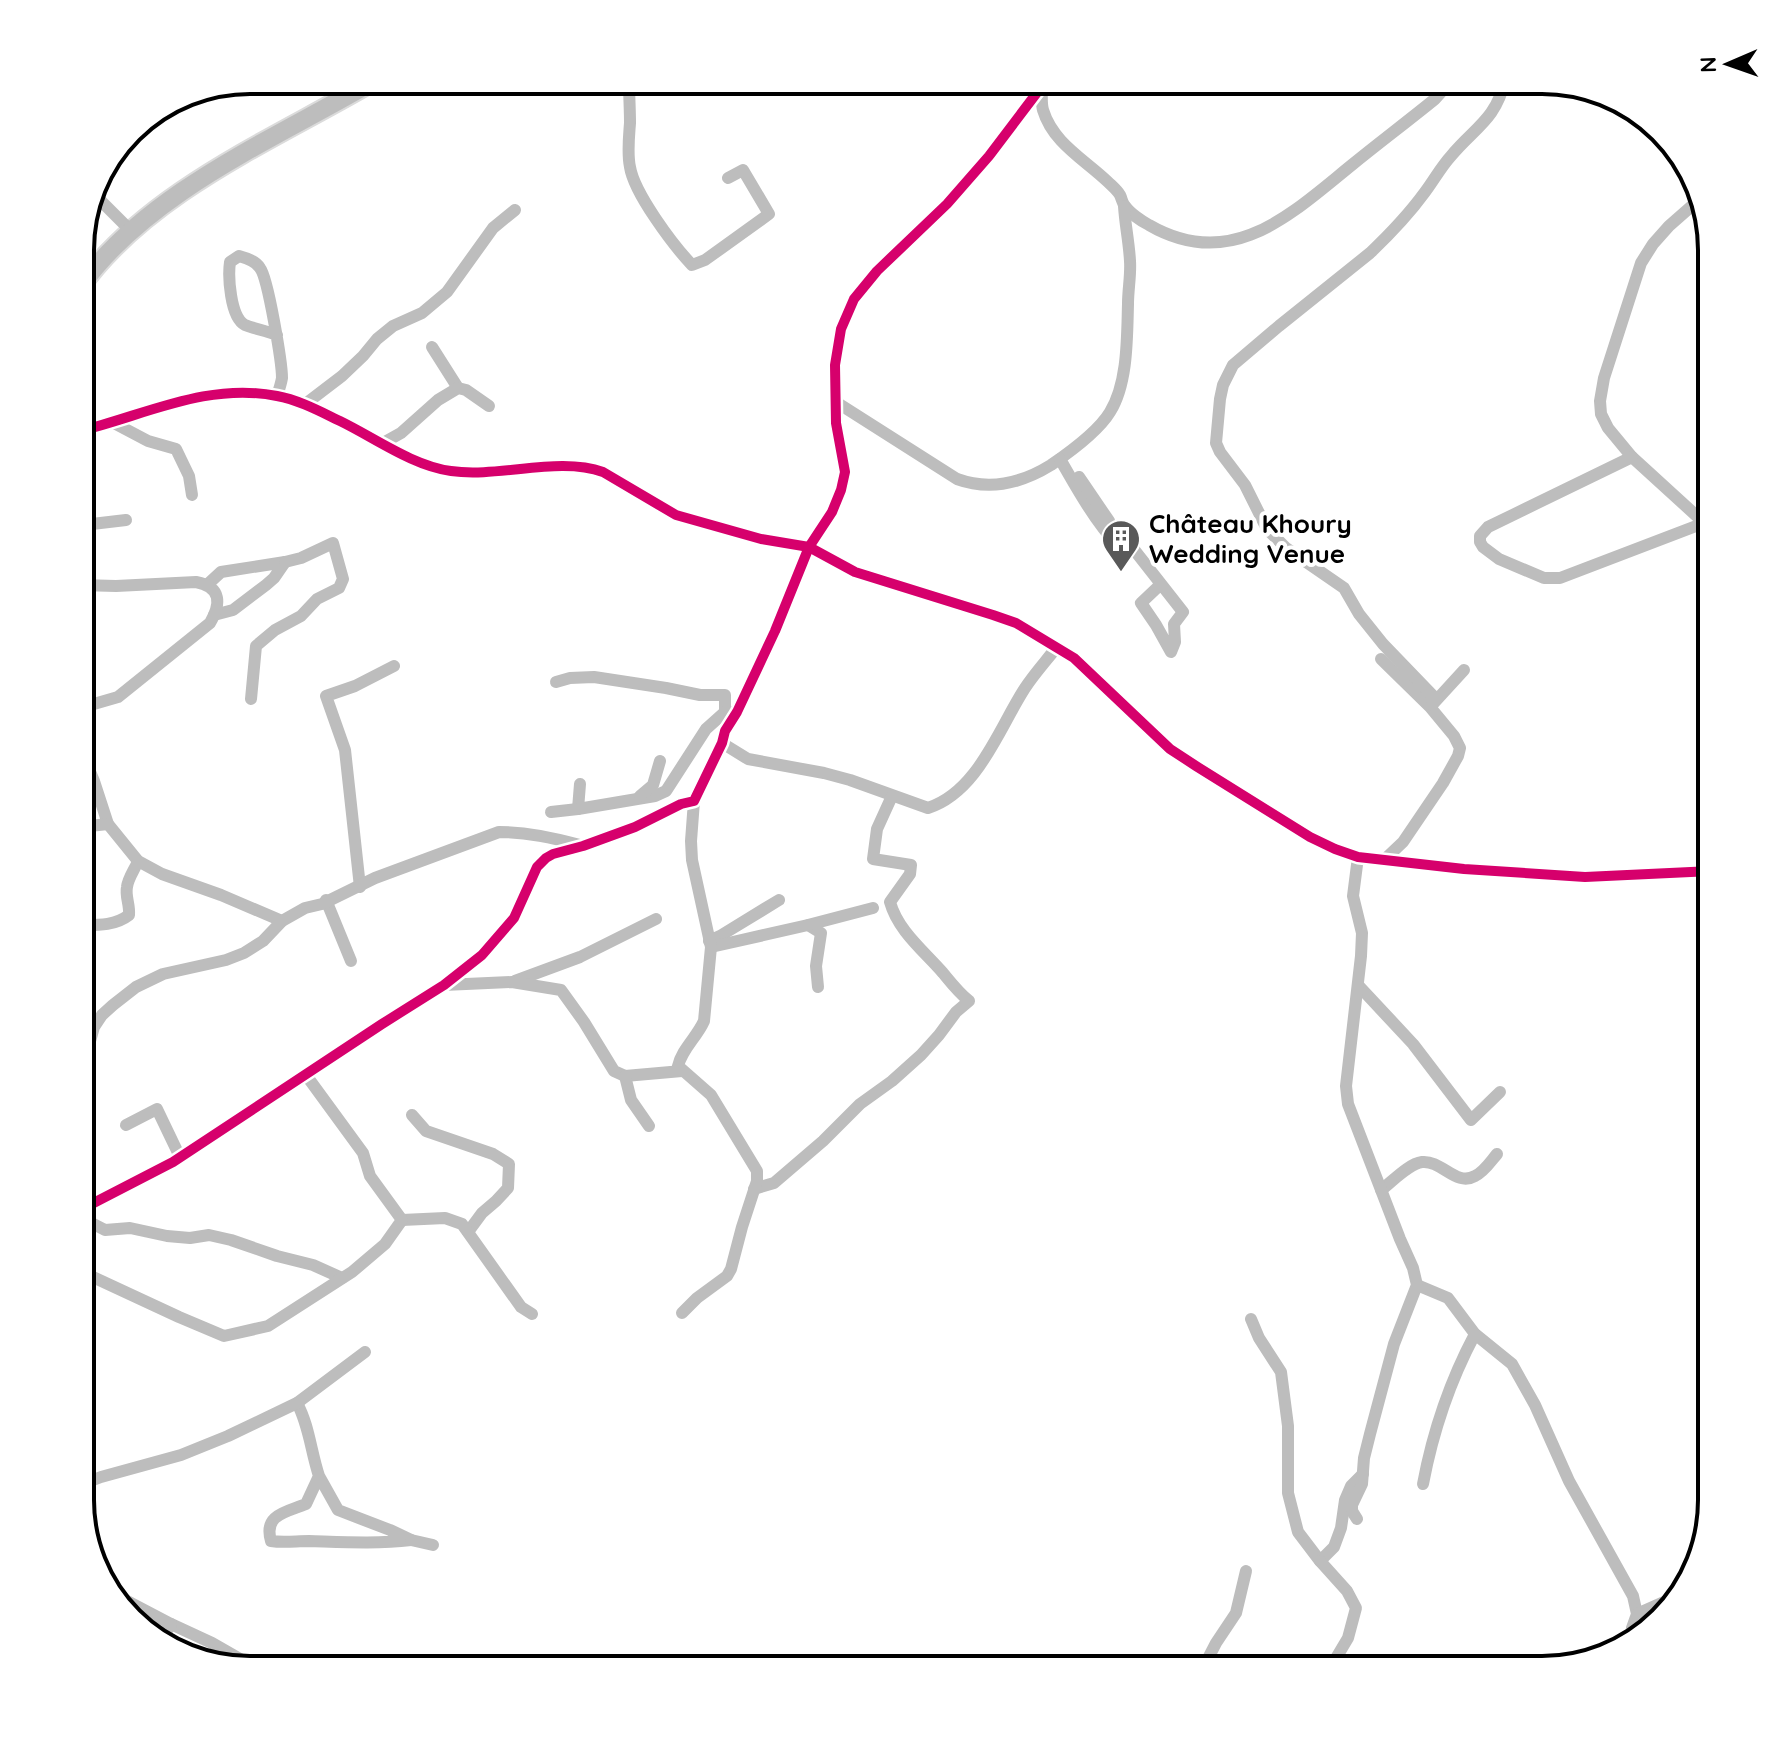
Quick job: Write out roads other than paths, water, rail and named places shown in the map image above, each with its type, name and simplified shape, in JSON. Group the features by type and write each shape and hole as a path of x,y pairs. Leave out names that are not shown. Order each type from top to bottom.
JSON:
{"highway":[{"path":"94,270 131,231 182,192 230,161 350,94"}],"street":[{"path":"629,94 629,163 632,177 639,192 692,265 705,260 769,214 743,170 728,178"},
{"path":"682,1313 727,1276 731,1269 757,1181 757,1171 711,1095 679,1068 679,1060 704,1021 710,944 692,860 694,801 722,743 731,712 775,631 809,547 832,512 841,490 845,472 836,423 835,365 841,329 854,299 877,271 964,185 1033,94"},
{"path":"836,402 957,479 992,485 1007,484 1038,473 1078,447 1109,415 1122,376 1127,338 1131,265 1124,206 1114,188 1056,135 1043,109 1042,94"},
{"path":"1124,206 1146,224 1194,242 1238,240 1261,232 1296,211 1439,94"},
{"path":"1384,860 1403,842 1443,783 1458,756 1458,741 1433,703 1352,604 1344,588 1286,548 1267,529 1245,485 1220,452 1216,443 1217,421 1223,385 1233,365 1383,240 1425,193 1452,154 1479,129 1501,94"},
{"path":"102,202 131,231"},
{"path":"1692,206 1669,226 1641,263 1604,378 1600,401 1601,414 1608,428 1632,457 1698,517"},
{"path":"304,405 342,376 393,326 422,313 447,292 493,228 515,210"},
{"path":"277,335 244,324 237,318 228,271 230,262 239,256 260,267 266,283 277,335 282,379 277,396"},
{"path":"432,347 458,388 489,406"},
{"path":"383,443 401,433 438,400 458,388"},
{"path":"94,427 196,398 241,393 277,396 304,405 427,466 449,471 473,473 545,467 592,468 676,515 761,539 809,547 855,572 1016,623 1074,658 1170,749 1310,837 1335,849 1358,857 1464,869 1585,877 1698,872"},
{"path":"112,422 148,441 176,449 189,476 192,495"},
{"path":"1078,447 1070,464 1113,527"},
{"path":"1632,457 1488,527 1480,536 1480,542 1510,564 1544,578 1560,578 1698,530"},
{"path":"1060,459 1112,539 1119,547 1132,547 1183,612 1174,624 1175,642 1171,652 1141,603 1160,585"},
{"path":"94,524 126,520"},
{"path":"208,584 221,572 301,558 333,543 343,579 339,588 317,599 301,616 275,630 256,646 251,699"},
{"path":"214,615 233,610 274,578 285,562"},
{"path":"94,585 196,582 208,584 217,598 217,608 210,623 118,697 94,704"},
{"path":"722,743 748,759 824,773 928,808 937,806 956,794 969,780 1026,686 1056,648"},
{"path":"1381,659 1433,703"},
{"path":"360,887 345,750 326,696 355,686 394,666"},
{"path":"1433,703 1464,670"},
{"path":"556,682 594,677 700,695 725,695 731,712"},
{"path":"551,812 640,799 666,791 706,729 731,712"},
{"path":"640,799 640,795 653,785 660,761"},
{"path":"94,781 108,824 138,861 162,874 282,921"},
{"path":"578,809 580,784"},
{"path":"754,1189 774,1183 860,1104 892,1081 921,1055 956,1012 969,1001 954,989 900,925 890,906 910,874 911,865 873,859 877,829 892,796"},
{"path":"94,1203 180,1157 444,985 482,955 514,918 542,861 553,854 635,827 681,804 694,801"},
{"path":"94,826 108,824"},
{"path":"94,1027 122,997 163,974 244,953 263,941 282,921 305,908 322,904 375,878 499,832 551,837 583,846"},
{"path":"1357,1519 1351,1509 1361,1487 1370,1434 1394,1344 1417,1285 1347,1095 1362,933 1353,896 1358,857"},
{"path":"94,924 121,921 129,915 126,892 138,861"},
{"path":"326,900 351,961"},
{"path":"710,944 779,900"},
{"path":"710,944 808,925 873,908"},
{"path":"512,982 580,957 656,919"},
{"path":"808,925 821,933 816,966 818,987"},
{"path":"444,985 512,982 561,990 614,1071 625,1076 682,1071"},
{"path":"1358,985 1413,1044 1471,1120 1500,1092"},
{"path":"306,1075 363,1153 370,1176 402,1220"},
{"path":"625,1076 631,1100 649,1126"},
{"path":"126,1125 157,1109 180,1157"},
{"path":"412,1115 426,1131 493,1154 509,1164 508,1188 482,1213 468,1232"},
{"path":"1381,1190 1420,1162 1432,1163 1458,1178 1472,1178 1497,1154"},
{"path":"402,1220 445,1218 462,1224 521,1307 532,1314"},
{"path":"94,1278 224,1336 268,1326 342,1278 385,1244 402,1220"},
{"path":"94,1224 105,1230 130,1228 167,1236 190,1238 209,1235 313,1265 342,1278"},
{"path":"1417,1285 1448,1298 1475,1334 1512,1364 1535,1405 1569,1481 1633,1596 1637,1614 1632,1627"},
{"path":"1251,1319 1281,1372 1288,1426 1288,1493 1298,1532 1347,1591 1356,1608 1348,1638 1337,1656"},
{"path":"1423,1484 1438,1421 1475,1334"},
{"path":"94,1480 181,1455 297,1403 365,1352"},
{"path":"297,1403 305,1420 311,1454 319,1476 338,1510 411,1540 433,1545"},
{"path":"1320,1561 1334,1547 1341,1528 1345,1500 1351,1486 1363,1474"},
{"path":"319,1476 306,1504 279,1514 271,1521 271,1541 380,1543 411,1540"},
{"path":"1209,1656 1236,1613 1246,1571"},
{"path":"135,1605 233,1655"},
{"path":"1637,1614 1656,1605"},
{"path":"166,1632 171,1624"}],"place":[{"name":"Château Khoury Wedding Venue","path":"1121,573"}]}
